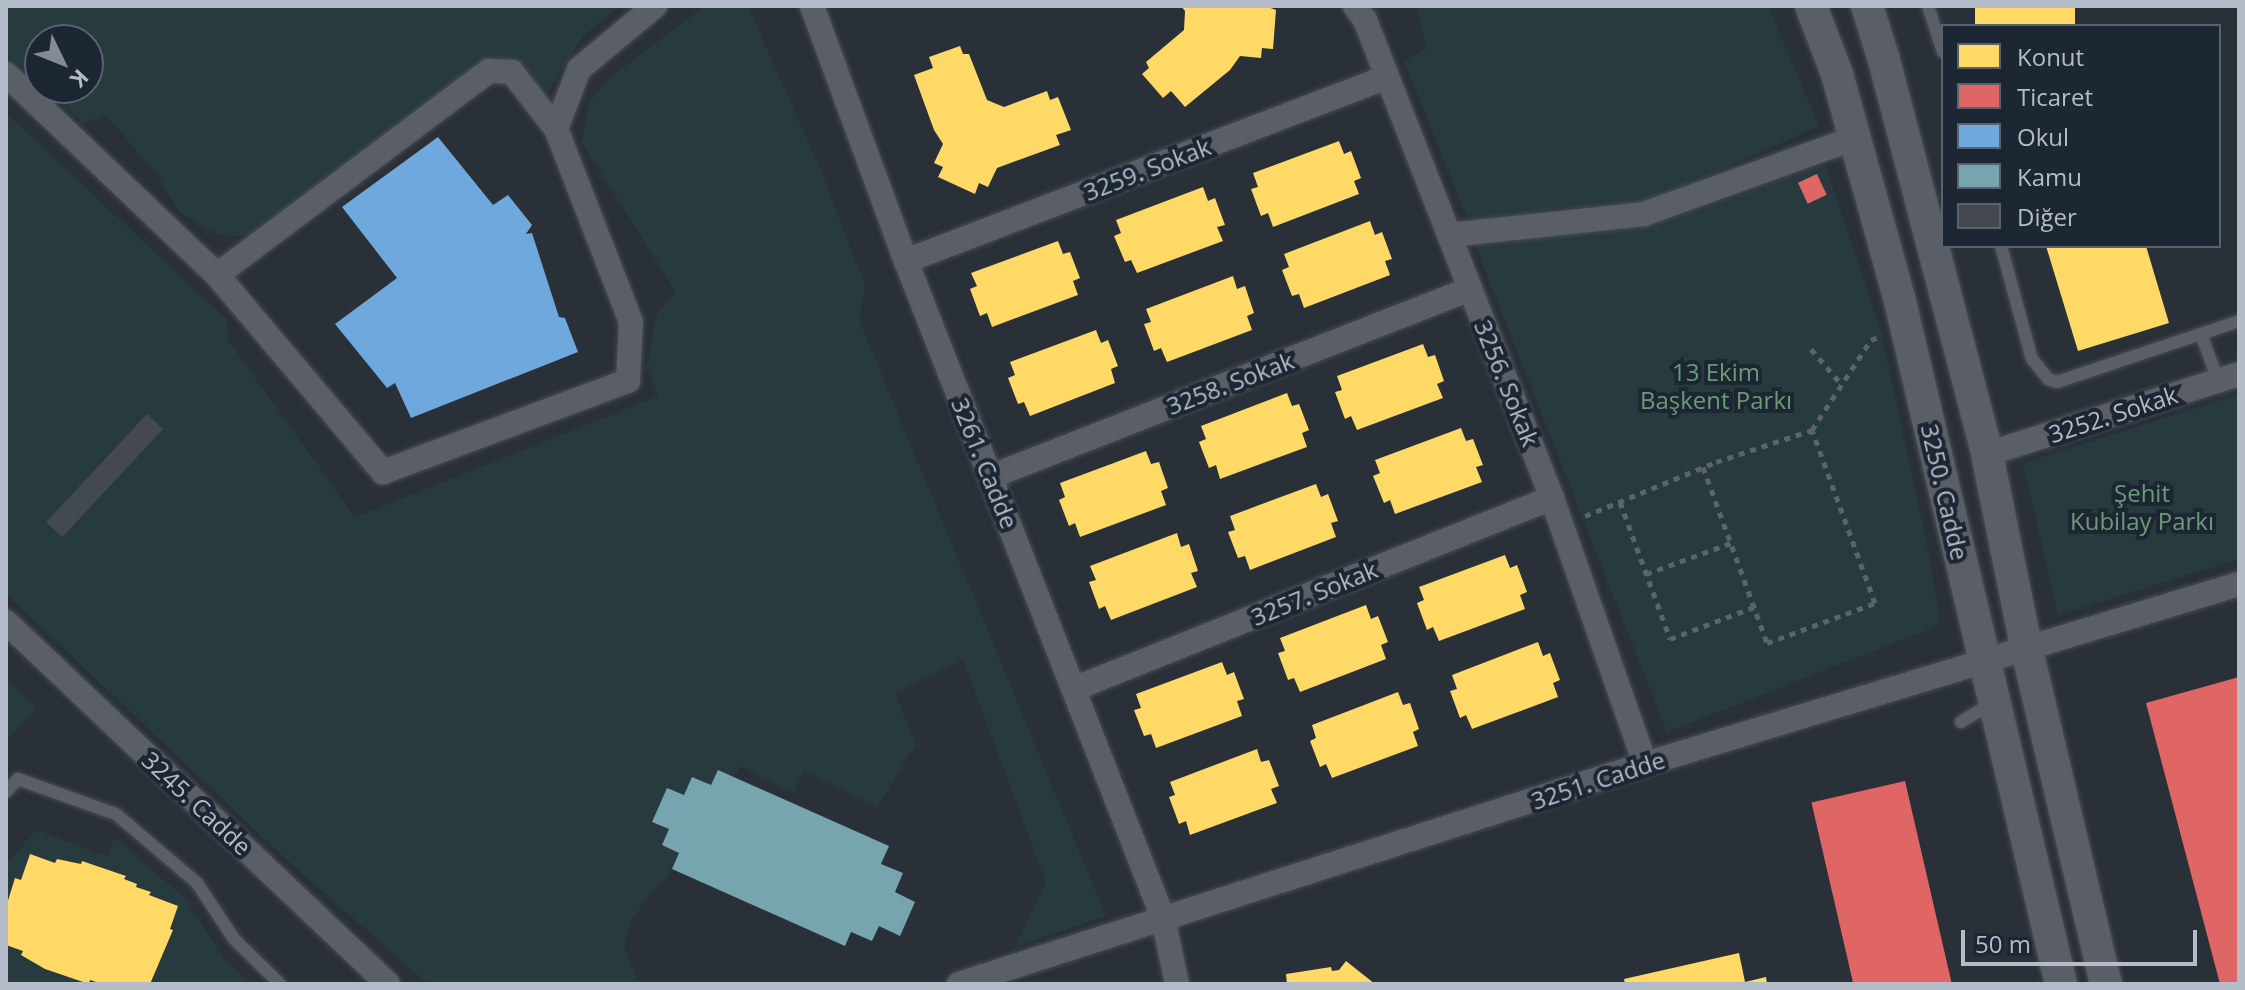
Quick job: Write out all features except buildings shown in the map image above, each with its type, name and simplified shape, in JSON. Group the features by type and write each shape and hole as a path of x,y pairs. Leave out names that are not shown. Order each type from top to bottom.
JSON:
{"street":[{"path":"556,129 579,69 655,6"},
{"name":"3261. Cadde","path":"812,6 906,261 1076,688 1163,918 1177,984"},
{"name":"3256. Sokak","path":"1355,6 1365,20 1552,498 1645,764"},
{"name":"3250. Cadde","path":"1811,6 1837,74 1905,325 2061,984"},
{"name":"3250. Cadde","path":"1867,6 1884,60 1987,454 2026,646 2106,984"},
{"path":"6,74 217,275 383,472 628,381 631,322 556,129 512,72 489,71 217,275"},
{"name":"3259. Sokak","path":"906,261 1387,77"},
{"path":"1449,235 1644,214 1855,138"},
{"name":"3258. Sokak","path":"990,477 1470,289"},
{"name":"3252. Sokak","path":"1987,454 2229,377"},
{"name":"3257. Sokak","path":"1076,688 1552,498"},
{"name":"3251. Cadde","path":"959,984 1645,764 2026,646 2239,584"},
{"name":"3245. Cadde","path":"6,622 388,984"}],"lane":[{"path":"1928,6 1941,46"},
{"path":"2002,248 2032,359 2048,379 2057,382 2239,321"},
{"path":"2201,334 2229,377"},
{"path":"1961,722 1993,701"},
{"path":"6,792 18,779 116,814 197,883 234,939 280,984"}],"path":[{"path":"1562,526 1703,467 1812,430 1871,340 1905,325"},
{"path":"1811,349 1842,385"},
{"path":"1703,467 1767,643 1875,603 1812,430"},
{"path":"1620,502 1670,639 1754,607"},
{"path":"1646,574 1731,543"}],"green space":[{"path":"6,6 620,6 584,35 543,99 524,63 493,55 253,237 218,235 179,212 156,173 106,115 82,123 61,104 104,104 104,24 24,24 24,70 6,54"},
{"path":"705,6 748,6 822,173 865,286 859,320 1106,916 1015,947 1046,882 963,660 895,693 916,745 877,807 804,771 793,793 741,766 734,777 718,770 711,785 692,777 684,795 667,788 652,822 669,829 662,845 679,853 667,878 653,890 631,920 624,946 637,980 647,984 428,984 277,851 6,594 6,113 227,320 228,340 355,517 659,396 646,368 657,314 676,292 582,143 589,102 612,76"},
{"path":"1416,6 1768,6 1819,126 1645,204 1556,208 1477,222 1466,214 1404,61 1427,48"},
{"name":"13 Ekim Başkent Parkı","path":"1825,164 1881,332 1940,620 1930,629 1667,732 1474,242 1609,229 1678,217"},
{"name":"Şehit Kubilay Parkı","path":"2239,394 2239,559 2058,615 2023,463"},
{"path":"6,678 36,709 6,741"},
{"path":"37,830 108,857 114,837 186,899 224,959 247,980 244,984 6,984 6,863"}]}
